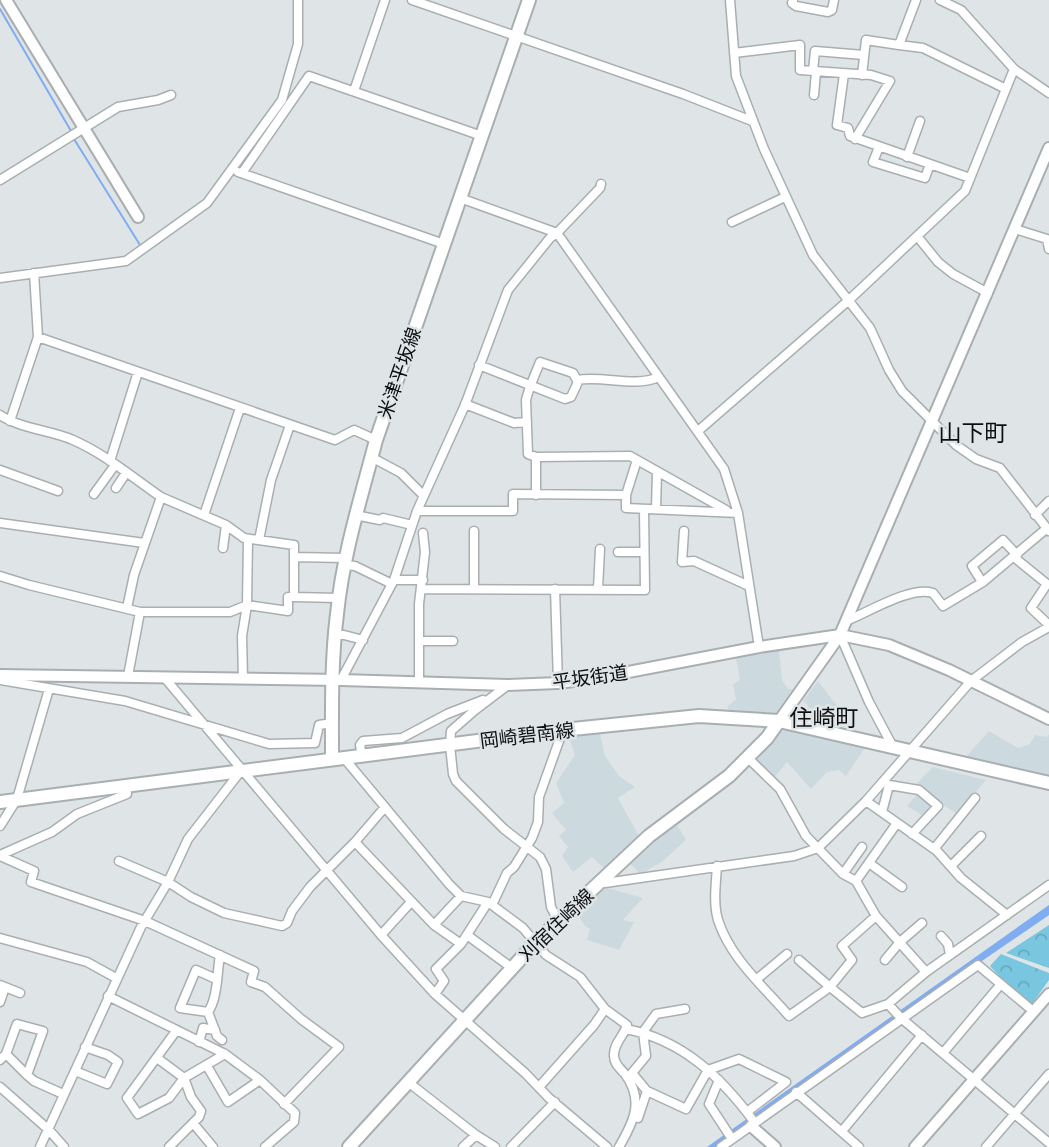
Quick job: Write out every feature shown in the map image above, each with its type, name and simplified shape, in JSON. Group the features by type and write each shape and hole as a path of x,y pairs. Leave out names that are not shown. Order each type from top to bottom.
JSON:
{"main road":[{"name":"米津平坂線","path":"338,759 332,723 337,680 335,635 345,561 355,515 376,440 529,0"},
{"name":"岡崎碧南線","path":"0,802 563,730 699,716 779,721 1049,783"},
{"name":"刈宿住崎線","path":"349,1147 536,942 649,836 706,795 748,758 779,721"}],"street":[{"path":"6,0 138,217"},
{"path":"0,278 131,259 203,207 282,100 298,44 298,0"},
{"path":"355,91 385,0"},
{"path":"412,0 752,121"},
{"path":"730,0 736,76 752,121 813,255 870,328 902,391 956,445 975,459 1000,468 1048,530 982,582 943,606 933,593 923,592 902,596 846,621"},
{"path":"793,0 792,3 796,6 828,12 832,10 834,0"},
{"path":"899,45 916,0"},
{"path":"940,0 961,10 1014,69 1049,93"},
{"path":"862,75 866,40 923,48 1006,89"},
{"path":"734,53 800,46 800,70 862,75 890,81 855,139"},
{"path":"814,95 815,51 864,55"},
{"path":"698,431 849,300 965,191 1014,69"},
{"path":"844,74 838,125 848,128 850,136 970,178"},
{"path":"242,173 309,76 482,136"},
{"path":"0,180 118,107 171,95"},
{"path":"907,157 919,121"},
{"path":"879,147 873,162 925,178 930,164"},
{"path":"779,721 840,635 1049,148"},
{"path":"232,170 444,244"},
{"path":"0,677 128,676 337,680 363,640 393,582 417,511 465,404 508,290 550,238 601,184"},
{"path":"732,222 786,197"},
{"path":"460,198 557,233 724,469 738,513 759,647"},
{"path":"1014,229 1047,239 1049,249"},
{"path":"917,236 938,262 953,274 988,293"},
{"path":"10,421 38,337 34,273"},
{"path":"38,337 335,440 354,430 376,440"},
{"path":"479,365 531,385 570,399 577,380 573,373 540,362 531,385 526,400 528,454 536,457 630,456 727,511"},
{"path":"94,494 112,463 138,372"},
{"path":"577,380 586,378 637,382 659,377"},
{"path":"465,404 514,423 527,422"},
{"path":"204,515 240,408"},
{"path":"0,415 10,421 71,439 161,497 226,525 248,538 294,545 295,597"},
{"path":"259,540 271,480 290,425"},
{"path":"371,457 401,473 424,495"},
{"path":"536,457 536,495"},
{"path":"636,460 626,495 626,508 738,513"},
{"path":"0,470 58,491"},
{"path":"656,509 657,472"},
{"path":"116,488 126,473"},
{"path":"417,511 513,511 513,494 626,495"},
{"path":"127,608 144,543 161,497"},
{"path":"1035,515 1049,501"},
{"path":"294,557 345,561 393,582 422,585 645,590 643,509"},
{"path":"355,515 412,525"},
{"path":"0,523 144,543"},
{"path":"223,548 226,525"},
{"path":"474,531 474,588"},
{"path":"684,531 682,562 694,561 749,586"},
{"path":"419,682 423,533"},
{"path":"243,679 242,636 247,605 248,538"},
{"path":"602,881 605,883 794,856 818,848 888,781 908,750 971,681 1022,642 1049,626 1031,608 1047,584 1016,556 1003,540 972,566 982,582"},
{"path":"598,589 600,549"},
{"path":"618,552 644,552"},
{"path":"1,579 121,609 140,611 230,612 247,605 288,611 288,597 339,598"},
{"path":"555,589 558,683"},
{"path":"128,676 140,611"},
{"path":"335,635 363,640"},
{"path":"840,635 889,645 1049,719"},
{"path":"840,635 869,702 893,747"},
{"name":"平坂街道","path":"337,680 508,685 558,683 840,635"},
{"path":"419,641 453,641"},
{"path":"0,677 49,689 125,701 269,744 315,743 319,725 332,723"},
{"path":"164,677 435,994 606,1146"},
{"path":"508,685 450,731 453,774 456,781 497,823 540,857 546,869 551,907 558,921"},
{"path":"0,826 17,799 49,689"},
{"path":"362,756 360,745 363,741 402,738 446,715 499,693"},
{"path":"435,994 443,981 436,969 461,944 527,847 538,822 539,797 563,730"},
{"path":"748,758 780,789 806,836 844,874 856,881 876,916 926,972"},
{"path":"338,759 385,807 461,896 490,903 523,928 546,955 580,977 605,1009 627,1025 615,1047 614,1060 631,1084 636,1114 619,1147"},
{"path":"40,1147 116,978 188,839 241,770"},
{"path":"882,812 888,781"},
{"path":"888,781 919,790 938,806 912,834"},
{"path":"0,856 52,832 78,814 127,794 126,786"},
{"path":"934,849 975,798"},
{"path":"866,801 934,849 961,878 1007,915"},
{"path":"119,861 168,881 191,897 224,913 282,926 287,923 292,911 310,887 385,807"},
{"path":"856,881 897,823"},
{"path":"951,866 981,836"},
{"path":"355,842 376,861 391,882 434,925 461,944"},
{"path":"844,874 862,848"},
{"path":"0,856 34,872 31,882 145,921 254,971 251,982 265,987 301,1019 339,1047 284,1104"},
{"path":"869,863 902,887"},
{"path":"717,866 715,896 718,920 734,954 789,1016 830,987 852,960 842,946 876,916"},
{"path":"799,960 862,1013 888,1004 950,954 1049,885"},
{"path":"434,925 461,896"},
{"path":"381,934 411,902"},
{"path":"884,960 922,923"},
{"path":"467,935 512,968"},
{"path":"941,936 948,944 950,954"},
{"path":"1,941 87,962 116,978"},
{"path":"757,979 787,954"},
{"path":"208,1012 211,1009 220,955"},
{"path":"720,1147 978,965 1033,1011"},
{"path":"208,1012 180,1008 196,970 216,979"},
{"path":"943,1053 1001,984"},
{"path":"0,1002 2,986 20,993"},
{"path":"915,1147 1049,994"},
{"path":"108,996 225,1054 260,1080 295,1113 294,1122 265,1147"},
{"path":"888,1004 1048,1145"},
{"path":"539,1087 605,1009"},
{"path":"685,1009 656,1014 643,1032 646,1056 632,1073 648,1091 686,1109 708,1070 739,1059 786,1082 747,1112"},
{"path":"208,1012 217,1036 222,1040"},
{"path":"27,1075 43,1031 17,1024 3,1057 34,1082 64,1094"},
{"path":"199,1042 204,1028 215,1030"},
{"path":"626,1029 667,1041 708,1070 775,1147"},
{"path":"176,1031 127,1098 138,1114 169,1098 184,1078 225,1054"},
{"path":"842,1131 922,1035"},
{"path":"75,1071 107,1084 118,1062 108,1055 85,1047"},
{"path":"157,1058 184,1078 191,1097 201,1111 199,1118 169,1147"},
{"path":"207,1066 228,1102 260,1080"},
{"path":"986,1147 1049,1074"},
{"path":"719,1080 709,1104 732,1139"},
{"path":"408,1082 495,1147"},
{"path":"0,1087 49,1130 64,1147"},
{"path":"638,1119 648,1091"},
{"path":"796,1092 859,1147"},
{"path":"511,1147 555,1102"},
{"path":"193,1123 213,1147"},
{"path":"463,1147 476,1135"}],"shaded area":[{"path":"779,650 782,680 788,689 796,689 780,711 768,717 728,713 728,706 736,699 733,684 740,680 736,658"},
{"path":"818,681 838,707 830,714 843,731 833,730 816,712 812,716 803,701"},
{"path":"793,729 867,745 846,776 839,770 827,772 811,789 787,762 773,779 753,759 778,731"},
{"path":"989,731 1018,748 1030,744 1035,735 1047,737 1049,734 1049,778 964,759"},
{"path":"600,733 605,756 619,776 635,787 618,798 640,838 606,870 592,857 573,872 562,856 568,847 559,836 566,830 552,813 564,803 556,783 575,755 568,735"},
{"path":"933,767 986,780 957,814 937,801 923,816 907,806 917,794 916,784"},
{"path":"677,825 686,840 662,862 640,874 629,862"},
{"path":"604,887 643,898 623,920 634,922 619,950 587,940 590,929 577,914"},
{"path":"1049,905 1049,915 716,1147 707,1147"}],"green space":[{"path":"1049,925 1049,968 1006,953"},
{"path":"1001,954 1049,973 1049,980 1029,1008 990,966"}],"waterway":[{"path":"0,9 71,131"},
{"path":"74,139 140,245"}],"district":[{"name":"山下町","path":"973,432"},
{"name":"住崎町","path":"824,717"}]}
